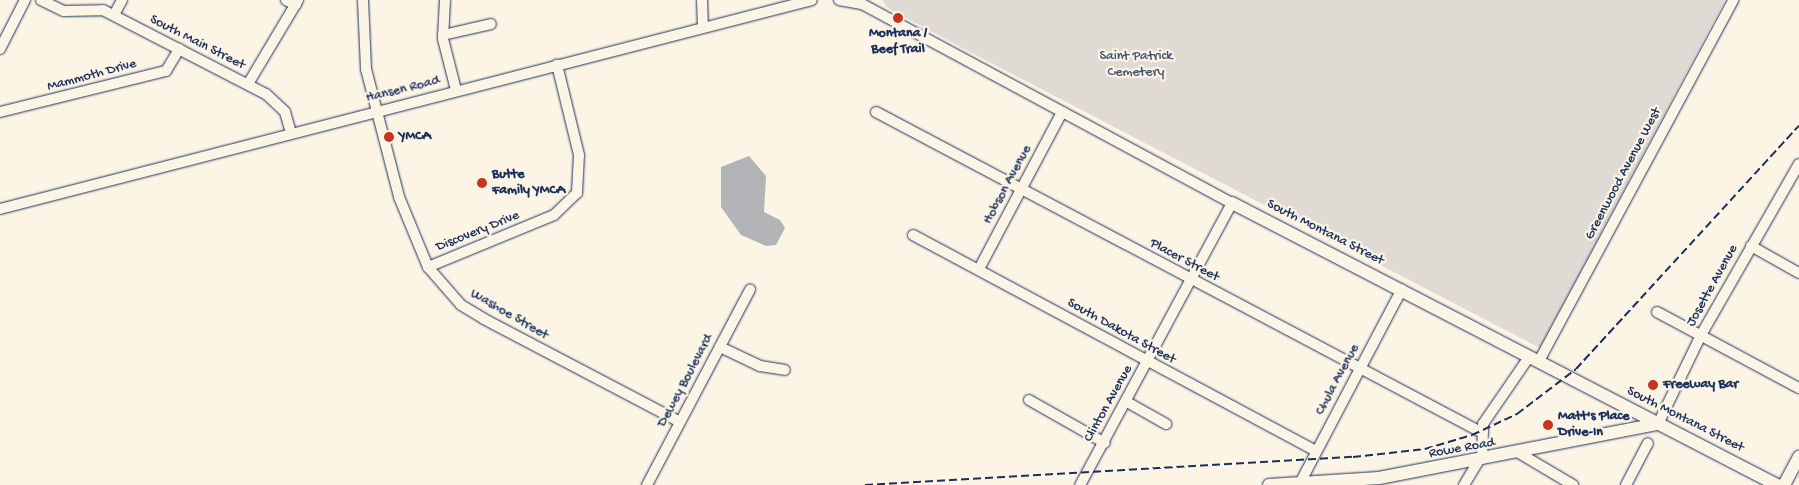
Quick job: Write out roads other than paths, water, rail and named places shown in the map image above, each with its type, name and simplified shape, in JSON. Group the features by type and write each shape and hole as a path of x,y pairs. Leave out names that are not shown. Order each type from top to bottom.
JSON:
{"main road":[{"name":"South Montana Street","path":"1232,203 1402,289 1777,485"},
{"name":"Rowe Road","path":"1269,485 1381,482 1658,424"},
{"path":"1784,485 1799,456"}],"street":[{"path":"0,49 24,0"},
{"name":"South Main Street","path":"41,0 64,11 103,10 248,84 278,102 291,133"},
{"path":"114,15 122,0"},
{"path":"248,84 297,3 286,0"},
{"path":"363,0 362,56 377,110"},
{"path":"445,0 443,36 456,90"},
{"path":"702,0 703,26"},
{"name":"Hansen Road","path":"0,209 703,26 812,0"},
{"path":"839,0 863,2"},
{"name":"Greenwood Avenue West","path":"1481,432 1534,359 1733,0"},
{"name":"South Montana Street","path":"863,2 1232,203"},
{"path":"443,36 491,24"},
{"name":"Mammoth Drive","path":"0,112 166,71 179,50"},
{"name":"Discovery Drive","path":"428,267 554,215 577,193 579,155 557,65"},
{"name":"Washoe Street","path":"377,110 411,236 428,267 461,305 484,319 680,422"},
{"name":"Placer Street","path":"876,112 1020,191 1481,432"},
{"name":"Hobson Avenue","path":"979,270 1062,112"},
{"name":"Josette Avenue","path":"1658,424 1701,335 1799,164"},
{"name":"Clinton Avenue","path":"1080,485 1127,402 1232,203"},
{"name":"South Dakota Street","path":"913,235 1147,363 1316,451"},
{"path":"1751,246 1799,273"},
{"name":"Chula Avenue","path":"1300,484 1402,289"},
{"name":"Dewey Boulevard","path":"647,485 750,290"},
{"path":"1657,312 1799,388"},
{"path":"720,347 760,366 785,370"},
{"path":"1029,400 1104,443"},
{"path":"1127,402 1166,424"},
{"path":"1464,485 1480,460 1481,432"},
{"path":"1626,485 1648,443"},
{"path":"1519,452 1573,485"}],"railway":[{"path":"865,485 1353,457 1425,449 1472,435 1517,414 1576,369 1799,126"}],"place":[{"name":"Montana / Beef Trail","path":"898,18"},
{"name":"YMCA","path":"389,137"},
{"name":"Butte Family YMCA","path":"482,183"},
{"name":"Freeway Bar","path":"1653,385"},
{"name":"Matt's Place Drive-In","path":"1548,425"}],"park label":[{"name":"Saint Patrick Cemetery","path":"1136,66"}]}
